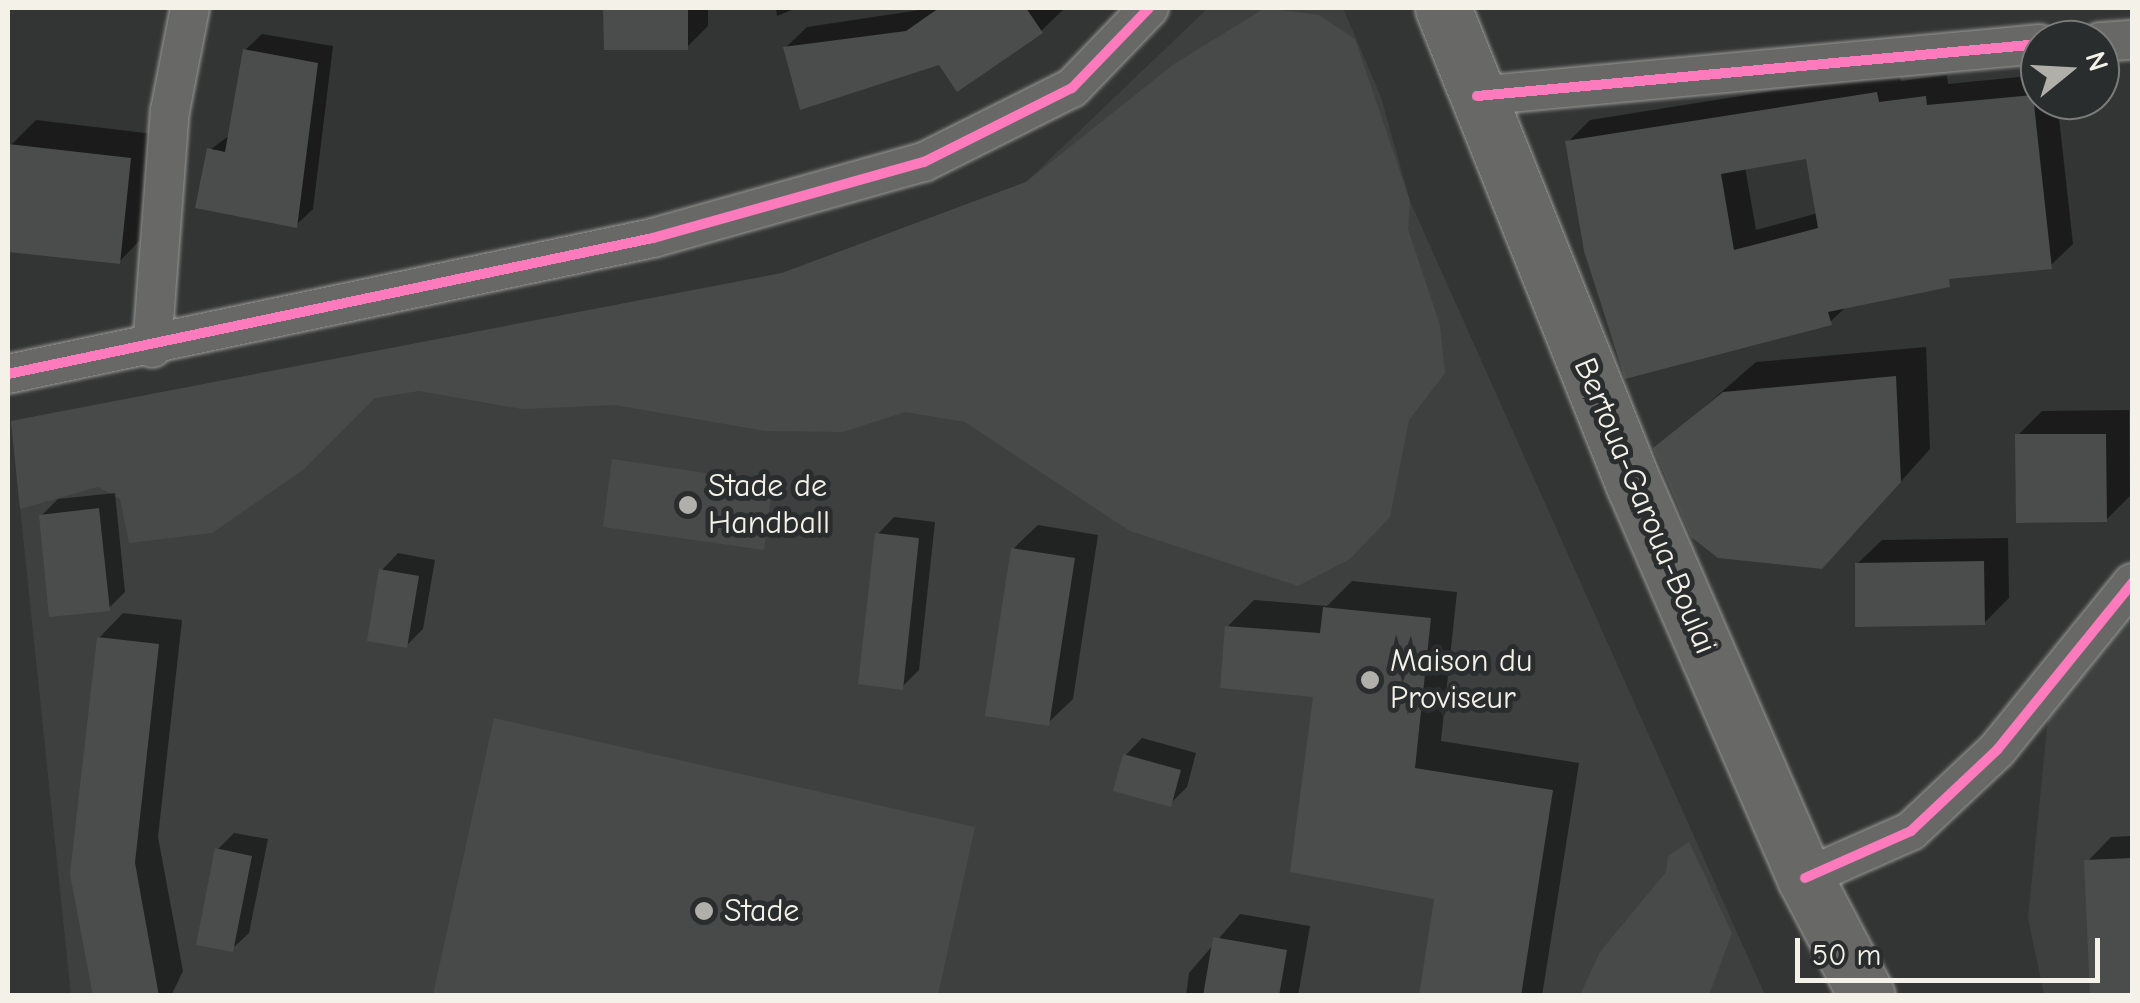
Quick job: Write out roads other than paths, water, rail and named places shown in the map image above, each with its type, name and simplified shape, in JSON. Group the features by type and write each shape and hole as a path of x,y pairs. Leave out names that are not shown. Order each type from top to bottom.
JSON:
{"highway":[{"name":"Bertoua-Garoua-Boulai","path":"1443,8 1804,878 1867,996"}],"street":[{"path":"152,348 170,110 190,8"},
{"path":"8,374 152,348 687,230 924,162 1072,88 1149,8"},
{"path":"1478,96 2020,46"},
{"path":"1804,878 1911,831 1998,750 2132,583"}],"place":[{"name":"Stade de Handball","path":"688,505"},
{"name":"Maison du Proviseur","path":"1370,680"},
{"name":"Stade","path":"704,911"}]}
